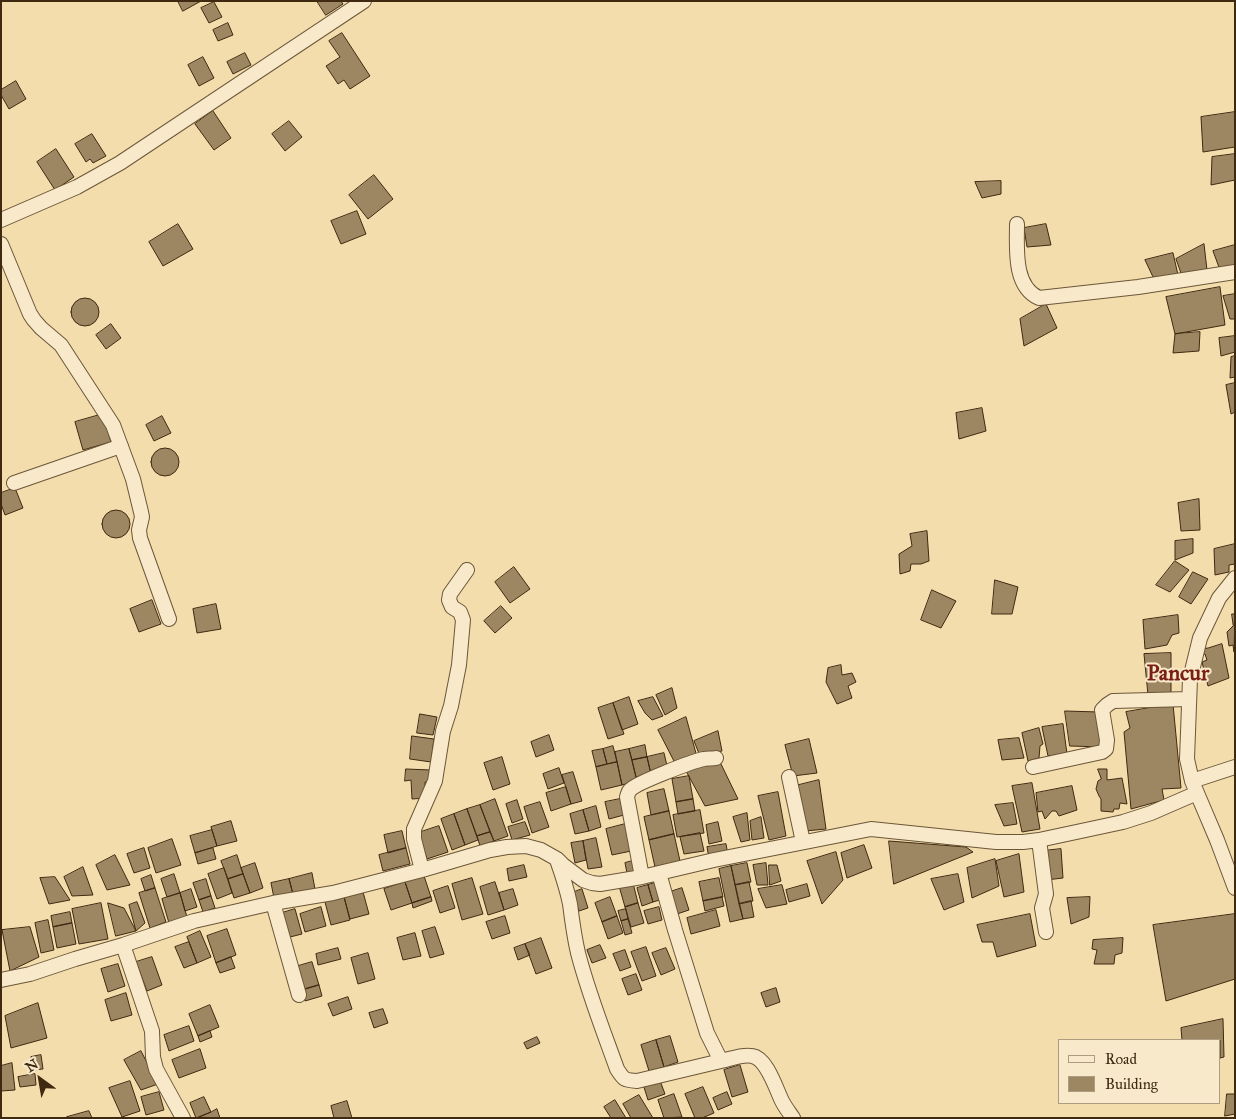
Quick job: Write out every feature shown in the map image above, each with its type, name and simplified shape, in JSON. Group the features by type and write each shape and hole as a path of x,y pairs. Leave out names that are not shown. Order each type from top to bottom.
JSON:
{"street":[{"path":"1,220 77,187 120,163 364,1"},
{"path":"1016,224 1021,280 1033,295 1039,298 1138,287 1235,272"},
{"path":"1,244 30,314 41,328 61,345 113,425 133,479 141,512 140,538 169,619"},
{"path":"14,483 121,446"},
{"path":"422,870 414,839 414,829 436,781 442,731 451,706 459,665 463,620 460,612 452,607 449,600 450,594 467,570"},
{"path":"1235,578 1219,598 1200,638 1190,679 1187,759 1194,787 1229,858 1235,888"},
{"path":"1219,598 1235,596"},
{"path":"1034,767 1102,752 1106,749 1107,740 1102,710 1113,701 1189,699"},
{"path":"642,877 628,792 632,788 688,764 703,759 716,758"},
{"path":"1,980 30,974 194,921 333,893 490,850 526,846 541,850 583,880 600,884 871,829 996,842 1023,842 1123,822 1151,813 1194,787 1235,767"},
{"path":"789,777 803,842"},
{"path":"1039,840 1046,894 1042,908 1046,932"},
{"path":"556,859 570,903 574,938 586,980 616,1069 622,1076 626,1080 638,1081 721,1061 753,1056 759,1058 767,1069 782,1102 793,1118"},
{"path":"659,873 707,1033 721,1061"},
{"path":"273,904 299,995"},
{"path":"124,945 152,1031 153,1057 156,1069 183,1118"}],"building":[{"path":"178,1 201,1 183,11"},
{"path":"317,1 341,1 343,4 326,15"},
{"path":"214,2 222,17 209,23 201,8"},
{"path":"228,23 233,35 218,41 213,30"},
{"path":"342,33 370,76 350,89 344,80 338,84 326,66 340,57 329,41"},
{"path":"245,53 251,65 233,74 227,62"},
{"path":"203,57 214,78 199,86 188,65"},
{"path":"16,81 26,99 9,109 1,95 1,90"},
{"path":"213,111 231,138 214,150 195,124"},
{"path":"1235,112 1235,147 1203,152 1201,117"},
{"path":"289,121 302,137 285,151 272,134"},
{"path":"92,134 106,156 93,163 90,159 86,162 75,144"},
{"path":"56,149 74,177 55,190 37,162"},
{"path":"1235,154 1235,180 1211,185 1212,157"},
{"path":"374,175 393,199 368,219 349,195"},
{"path":"1001,181 1001,194 982,198 975,182"},
{"path":"357,211 366,234 341,244 331,221"},
{"path":"178,224 193,249 163,266 149,242"},
{"path":"1046,224 1051,245 1027,247 1024,228"},
{"path":"1204,244 1207,270 1182,276 1176,259"},
{"path":"1235,245 1235,267 1220,270 1213,251"},
{"path":"1173,253 1178,275 1154,279 1145,260"},
{"path":"1220,287 1225,325 1175,334 1166,297"},
{"path":"1235,294 1235,319 1230,319 1223,296"},
{"path":"85,298 95,302 99,312 95,322 85,326 75,322 71,312 75,302"},
{"path":"1046,304 1057,328 1024,346 1020,319"},
{"path":"111,324 121,338 106,349 96,335"},
{"path":"1200,332 1199,351 1173,353 1175,334"},
{"path":"1235,336 1235,352 1221,356 1219,338"},
{"path":"1235,356 1235,377 1230,378 1231,357"},
{"path":"1235,383 1235,412 1231,414 1226,385"},
{"path":"982,408 986,431 959,439 956,413"},
{"path":"103,414 111,442 83,450 75,422"},
{"path":"162,416 171,433 154,441 146,425"},
{"path":"165,448 175,452 179,462 175,472 165,476 155,472 151,462 155,452"},
{"path":"15,488 23,508 5,515 1,504 1,493"},
{"path":"1199,499 1200,530 1181,531 1178,503"},
{"path":"116,510 126,514 130,524 126,534 116,538 106,534 102,524 106,514"},
{"path":"927,531 929,561 921,564 911,564 910,571 900,574 899,554 912,546 910,534"},
{"path":"1193,539 1193,553 1175,560 1175,541"},
{"path":"1235,544 1235,564 1229,565 1229,572 1215,575 1214,549"},
{"path":"1175,561 1189,570 1170,592 1156,585"},
{"path":"514,567 530,589 510,603 495,582"},
{"path":"1193,572 1208,579 1191,604 1179,597"},
{"path":"995,580 1018,587 1012,614 992,614"},
{"path":"932,590 956,601 941,628 921,620"},
{"path":"152,600 161,624 139,632 130,609"},
{"path":"216,604 221,629 197,633 193,609"},
{"path":"501,606 512,618 495,633 484,621"},
{"path":"1232,614 1235,614 1234,652 1233,645 1229,646 1227,632 1233,626"},
{"path":"1178,615 1179,633 1172,635 1167,645 1145,649 1143,620"},
{"path":"1222,644 1229,678 1208,686 1202,662 1207,660 1205,654 1201,655 1202,649"},
{"path":"1171,653 1171,694 1148,695 1144,654"},
{"path":"841,665 842,675 852,673 856,682 848,686 852,698 837,704 826,682 828,668"},
{"path":"672,688 677,708 665,715 656,695"},
{"path":"629,697 638,724 622,730 613,703"},
{"path":"653,697 663,716 652,720 638,701"},
{"path":"613,703 624,734 608,739 598,708"},
{"path":"1173,704 1181,788 1162,789 1164,800 1131,809 1124,732 1130,728 1126,712"},
{"path":"1065,711 1099,712 1103,747 1070,746"},
{"path":"420,714 437,717 433,735 417,733"},
{"path":"686,717 697,757 676,765 658,730"},
{"path":"1063,724 1067,754 1048,756 1042,727"},
{"path":"1039,728 1043,744 1040,746 1039,758 1028,761 1022,733"},
{"path":"718,731 722,751 700,756 694,741"},
{"path":"549,735 554,750 536,757 531,742"},
{"path":"412,736 434,739 431,762 410,759"},
{"path":"1019,738 1024,758 1002,760 998,740"},
{"path":"809,739 817,773 793,776 785,745"},
{"path":"645,745 647,757 632,760 629,749"},
{"path":"613,746 617,762 607,764 603,749"},
{"path":"603,749 607,764 596,767 592,751"},
{"path":"629,749 637,781 622,785 615,752"},
{"path":"664,753 668,770 651,774 647,757"},
{"path":"502,757 510,784 493,790 484,763"},
{"path":"647,757 651,774 636,777 632,760"},
{"path":"617,762 622,785 601,790 596,767"},
{"path":"720,762 738,799 705,806 686,771"},
{"path":"559,768 564,783 548,789 543,774"},
{"path":"406,769 431,770 431,782 425,782 426,798 412,799 411,780 405,781"},
{"path":"1098,769 1107,769 1107,780 1122,778 1127,804 1120,803 1119,809 1114,809 1113,812 1101,811 1101,799 1096,789 1098,781 1101,779"},
{"path":"573,772 582,801 571,804 562,775"},
{"path":"689,776 693,799 676,802 672,779"},
{"path":"819,780 826,829 805,831 795,786"},
{"path":"1032,783 1040,829 1022,832 1012,786"},
{"path":"1072,786 1077,810 1059,816 1056,811 1052,811 1045,819 1042,811 1038,812 1036,793"},
{"path":"566,787 571,804 551,811 546,793"},
{"path":"664,789 669,811 651,815 647,793"},
{"path":"778,792 786,836 769,840 758,796"},
{"path":"495,799 508,836 494,841 480,805"},
{"path":"620,799 624,815 609,819 605,802"},
{"path":"693,799 695,811 678,814 676,802"},
{"path":"517,800 523,819 512,823 506,804"},
{"path":"540,802 549,827 532,833 524,807"},
{"path":"1013,803 1017,824 1004,826 995,805"},
{"path":"480,805 490,832 477,836 467,809"},
{"path":"596,806 601,827 589,831 583,810"},
{"path":"467,809 478,840 465,845 454,814"},
{"path":"583,810 589,831 575,834 570,814"},
{"path":"700,810 704,833 677,837 673,815"},
{"path":"669,811 674,834 649,840 644,817"},
{"path":"747,813 750,840 741,842 733,817"},
{"path":"454,814 465,845 452,850 441,819"},
{"path":"761,817 764,838 752,840 750,821"},
{"path":"231,821 237,841 217,846 211,827"},
{"path":"525,822 530,835 512,840 508,827"},
{"path":"718,822 722,841 709,844 706,825"},
{"path":"629,823 636,850 612,855 606,829"},
{"path":"439,826 448,852 427,859 418,833"},
{"path":"212,830 217,846 195,853 190,836"},
{"path":"402,831 406,848 388,853 384,835"},
{"path":"490,832 494,841 480,846 477,836"},
{"path":"700,833 704,851 684,854 680,837"},
{"path":"674,834 680,861 655,867 649,840"},
{"path":"596,838 602,867 588,869 583,841"},
{"path":"172,839 181,865 156,873 148,848"},
{"path":"583,841 586,860 575,863 571,843"},
{"path":"889,841 966,847 973,852 894,884"},
{"path":"726,844 728,855 709,858 707,847"},
{"path":"864,845 872,868 847,878 841,853"},
{"path":"144,848 150,868 134,873 127,854"},
{"path":"213,848 216,859 198,864 195,853"},
{"path":"406,848 410,864 383,871 379,855"},
{"path":"1061,849 1063,878 1046,880 1043,851"},
{"path":"836,852 843,880 822,904 807,861"},
{"path":"1019,854 1024,892 1004,897 996,861"},
{"path":"115,855 130,885 107,890 96,865"},
{"path":"237,855 243,874 228,879 221,861"},
{"path":"995,859 999,886 972,898 967,868"},
{"path":"636,860 638,871 627,873 625,863"},
{"path":"255,863 263,888 250,893 241,868"},
{"path":"747,863 751,882 735,885 731,866"},
{"path":"766,863 768,885 757,885 753,865"},
{"path":"524,865 527,877 509,881 507,869"},
{"path":"769,865 777,865 781,881 770,885"},
{"path":"731,866 743,919 730,922 719,869"},
{"path":"83,867 93,895 72,896 64,877"},
{"path":"224,868 232,893 217,899 208,874"},
{"path":"312,873 315,889 293,894 289,879"},
{"path":"174,874 180,893 167,897 161,879"},
{"path":"243,874 250,893 234,898 228,879"},
{"path":"958,874 964,902 944,910 931,879"},
{"path":"151,875 155,888 145,891 141,879"},
{"path":"424,876 431,897 412,903 405,882"},
{"path":"55,877 70,900 49,904 40,878"},
{"path":"472,878 483,914 462,920 452,884"},
{"path":"719,878 723,897 703,901 699,882"},
{"path":"206,879 211,896 199,900 193,883"},
{"path":"289,879 293,894 274,898 271,883"},
{"path":"405,882 412,903 391,910 384,889"},
{"path":"495,882 504,910 488,915 480,887"},
{"path":"658,882 663,899 653,902 648,885"},
{"path":"749,882 753,901 739,904 735,885"},
{"path":"633,883 638,903 625,907 619,886"},
{"path":"807,884 810,896 789,902 786,890"},
{"path":"648,885 653,902 642,906 637,888"},
{"path":"782,885 787,904 766,908 758,889"},
{"path":"448,886 455,908 440,913 433,891"},
{"path":"155,888 166,922 150,928 139,893"},
{"path":"682,888 689,910 674,915 667,893"},
{"path":"191,889 197,907 185,911 180,893"},
{"path":"513,889 518,905 504,910 499,893"},
{"path":"582,889 588,908 579,911 572,893"},
{"path":"363,892 369,914 350,919 344,897"},
{"path":"180,893 187,917 169,923 162,899"},
{"path":"211,896 215,908 203,912 199,900"},
{"path":"344,897 350,920 331,925 325,902"},
{"path":"431,897 432,901 413,908 412,903"},
{"path":"610,897 617,916 602,922 595,903"},
{"path":"722,897 724,906 705,911 703,901"},
{"path":"1090,897 1089,917 1071,924 1067,898"},
{"path":"751,901 754,917 743,919 739,904"},
{"path":"137,902 145,923 136,931 129,905"},
{"path":"101,903 108,939 79,944 72,909"},
{"path":"108,903 124,908 136,931 116,936"},
{"path":"638,903 644,923 631,927 625,907"},
{"path":"321,907 326,926 305,932 300,914"},
{"path":"659,907 662,920 648,924 644,911"},
{"path":"295,909 302,934 286,938 279,914"},
{"path":"626,909 628,919 621,921 618,911"},
{"path":"716,910 720,926 691,934 687,918"},
{"path":"70,912 72,923 53,927 51,916"},
{"path":"1030,914 1036,946 997,957 993,942 982,942 977,925"},
{"path":"1235,914 1235,979 1166,1001 1153,925"},
{"path":"505,916 510,933 492,939 486,922"},
{"path":"617,916 623,933 608,939 602,922"},
{"path":"628,919 632,933 625,935 621,921"},
{"path":"48,920 54,950 41,953 35,923"},
{"path":"72,923 76,944 57,948 53,927"},
{"path":"30,927 39,957 10,971 2,930"},
{"path":"435,927 444,954 430,958 422,931"},
{"path":"227,929 236,955 216,963 207,936"},
{"path":"200,931 211,957 197,963 187,937"},
{"path":"415,933 421,956 403,960 397,938"},
{"path":"541,938 552,968 536,974 525,944"},
{"path":"1123,938 1122,953 1115,955 1114,964 1094,964 1097,950 1092,949 1093,940"},
{"path":"189,942 197,963 184,968 175,947"},
{"path":"525,944 530,955 518,960 514,948"},
{"path":"600,945 606,958 592,963 587,950"},
{"path":"646,947 656,976 642,981 631,952"},
{"path":"338,948 341,959 318,965 316,954"},
{"path":"666,948 675,969 661,975 652,953"},
{"path":"625,950 631,967 620,971 613,954"},
{"path":"368,953 375,979 358,984 351,958"},
{"path":"152,957 162,985 147,991 136,962"},
{"path":"231,957 235,968 220,973 216,963"},
{"path":"312,962 319,985 302,990 295,967"},
{"path":"118,964 125,986 108,992 101,969"},
{"path":"636,974 642,990 628,995 622,979"},
{"path":"319,985 322,996 305,1001 302,990"},
{"path":"776,988 780,1002 766,1007 761,993"},
{"path":"126,993 132,1015 111,1021 105,1000"},
{"path":"348,997 352,1009 333,1016 328,1004"},
{"path":"38,1003 47,1038 11,1048 5,1016"},
{"path":"210,1005 219,1027 198,1036 189,1014"},
{"path":"383,1009 388,1023 374,1028 369,1013"},
{"path":"1223,1019 1224,1057 1221,1058 1221,1039 1182,1039 1181,1028"},
{"path":"189,1026 194,1041 169,1051 164,1035"},
{"path":"210,1031 212,1037 200,1042 198,1036"},
{"path":"670,1036 678,1062 664,1067 656,1040"},
{"path":"537,1037 540,1043 527,1049 524,1043"},
{"path":"656,1040 664,1067 649,1071 641,1045"},
{"path":"200,1049 206,1068 179,1078 172,1060"},
{"path":"141,1051 158,1084 141,1090 124,1060"},
{"path":"41,1055 43,1069 33,1070 31,1057"},
{"path":"12,1063 15,1090 1,1091 1,1066"},
{"path":"740,1065 748,1092 732,1097 724,1070"},
{"path":"35,1074 36,1085 20,1087 18,1077"},
{"path":"659,1078 665,1094 648,1100 643,1084"},
{"path":"130,1081 140,1111 122,1117 109,1088"},
{"path":"703,1087 714,1113 702,1118 695,1118 685,1094"},
{"path":"159,1092 164,1110 146,1115 141,1097"},
{"path":"727,1092 732,1104 718,1110 713,1098"},
{"path":"674,1094 682,1117 664,1118 658,1100"},
{"path":"1227,1094 1235,1094 1235,1114 1225,1116"},
{"path":"639,1095 653,1118 631,1118 623,1104"},
{"path":"204,1097 211,1112 196,1118 190,1103"},
{"path":"615,1100 626,1118 611,1118 604,1107"},
{"path":"347,1101 352,1118 334,1118 331,1106"},
{"path":"217,1109 220,1118 197,1118 211,1112"},
{"path":"89,1111 92,1118 67,1117"}],"district":[{"name":"Pancur","path":"1178,675"}]}
